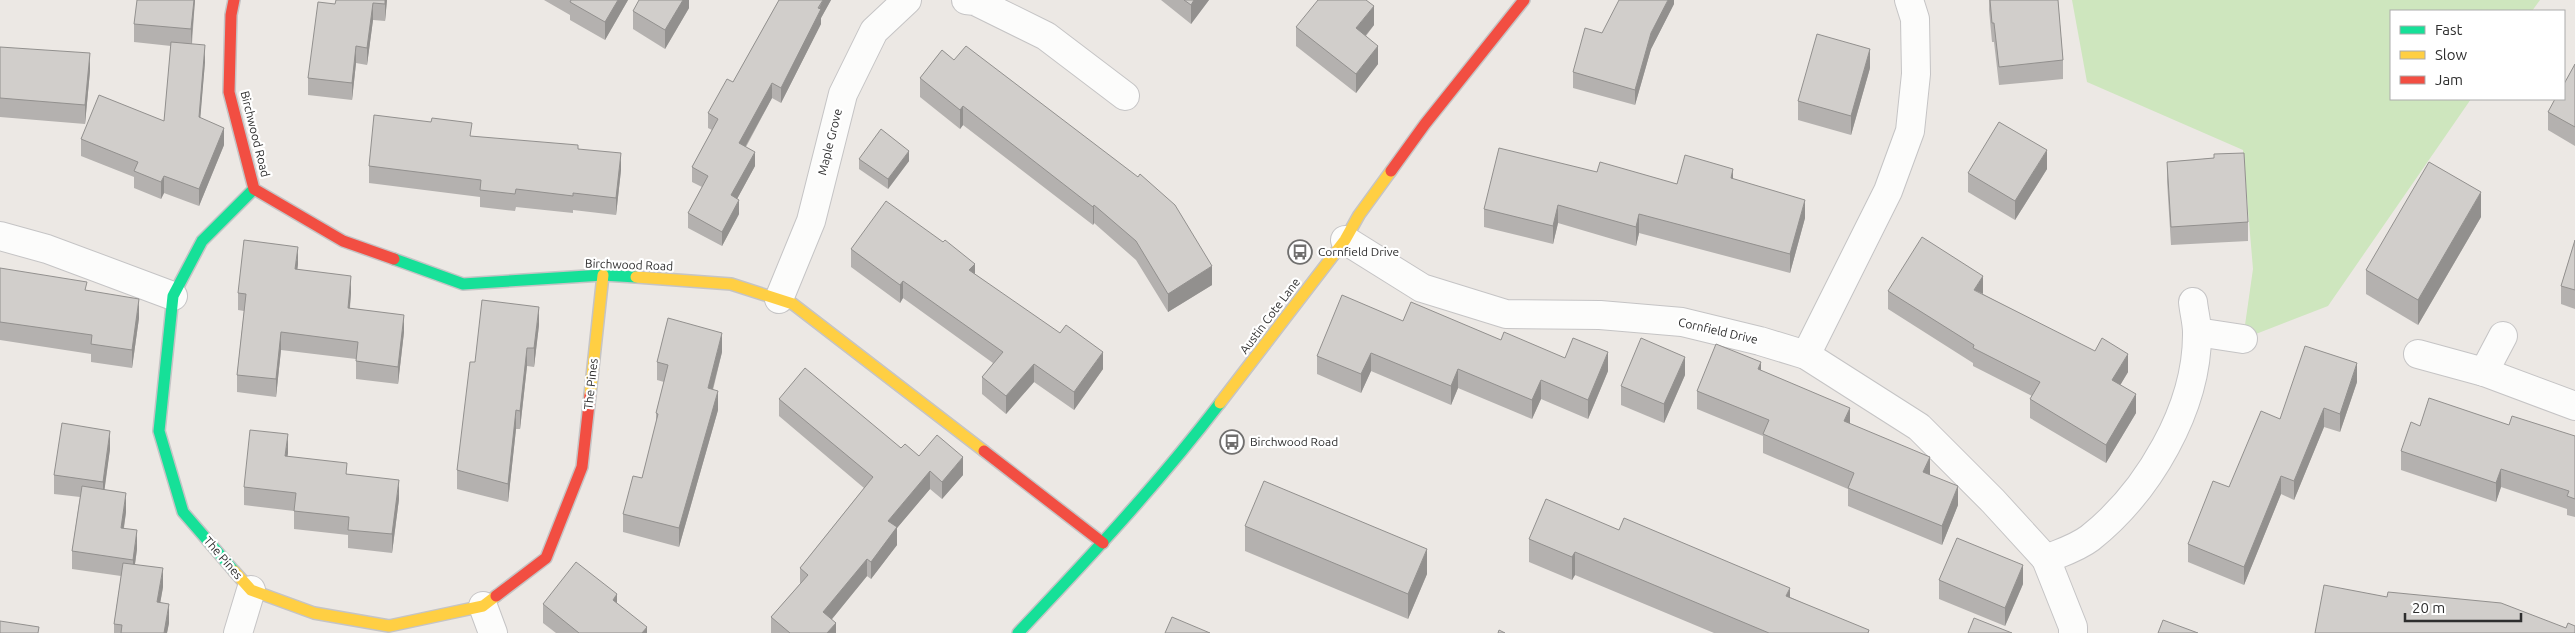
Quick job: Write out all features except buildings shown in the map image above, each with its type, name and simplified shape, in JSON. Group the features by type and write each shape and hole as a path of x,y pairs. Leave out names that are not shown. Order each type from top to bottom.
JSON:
{"street":[{"name":"Birchwood Road","path":"234,0 231,15 229,92 254,189 343,241 463,284 603,275 731,284 794,304 1103,543"},
{"name":"Maple Grove","path":"779,299 811,222 843,94 874,31 907,0"},
{"path":"966,0 975,1 1046,36 1125,96"},
{"name":"Austin Cote Lane","path":"1018,633 1103,543 1196,435 1345,240 1359,215 1425,124 1524,0"},
{"path":"1806,355 1888,191 1910,131 1916,74 1915,19 1909,0"},
{"name":"The Pines","path":"254,189 202,241 173,296 159,432 183,512 251,590 314,613 389,626 483,606 546,558 582,467 603,275"},
{"path":"0,236 47,249 173,296"},
{"name":"Cornfield Drive","path":"1345,240 1422,288 1506,314 1600,315 1682,322 1760,341 1806,355 1918,427 1992,501 2046,559 2073,628 2073,633"},
{"path":"2046,559 2089,539 2131,499 2170,442 2192,378 2198,332 2193,302"},
{"path":"2198,332 2243,339"},
{"path":"2484,372 2503,336"},
{"path":"2418,354 2484,372 2575,406"},
{"path":"238,633 251,590"},
{"path":"483,606 493,633"}],"green space":[{"path":"2072,0 2540,0 2533,10 2390,10 2390,100 2470,100 2328,306 2243,339 2253,269 2243,150 2087,82"}],"traffic: fast":[{"path":"234,571 183,512 159,431 173,296 202,241 254,189"},
{"path":"394,259 463,284 603,275 636,277"},
{"path":"1018,633 1147,492 1220,403"}],"traffic: slow":[{"path":"1220,403 1345,240 1359,215 1391,171"},
{"path":"590,395 603,275"},
{"path":"636,277 731,284 793,304 984,451"},
{"path":"234,571 251,590 314,613 389,626 483,606 496,596"}],"traffic: jam":[{"path":"234,0 231,15 229,92 254,189 343,241 394,259"},
{"path":"1391,171 1425,124 1524,0"},
{"path":"496,596 546,558 582,467 590,395"},
{"path":"984,451 1103,543"}],"place":[{"name":"Cornfield Drive","path":"1300,252"},
{"name":"Birchwood Road","path":"1232,442"}]}
